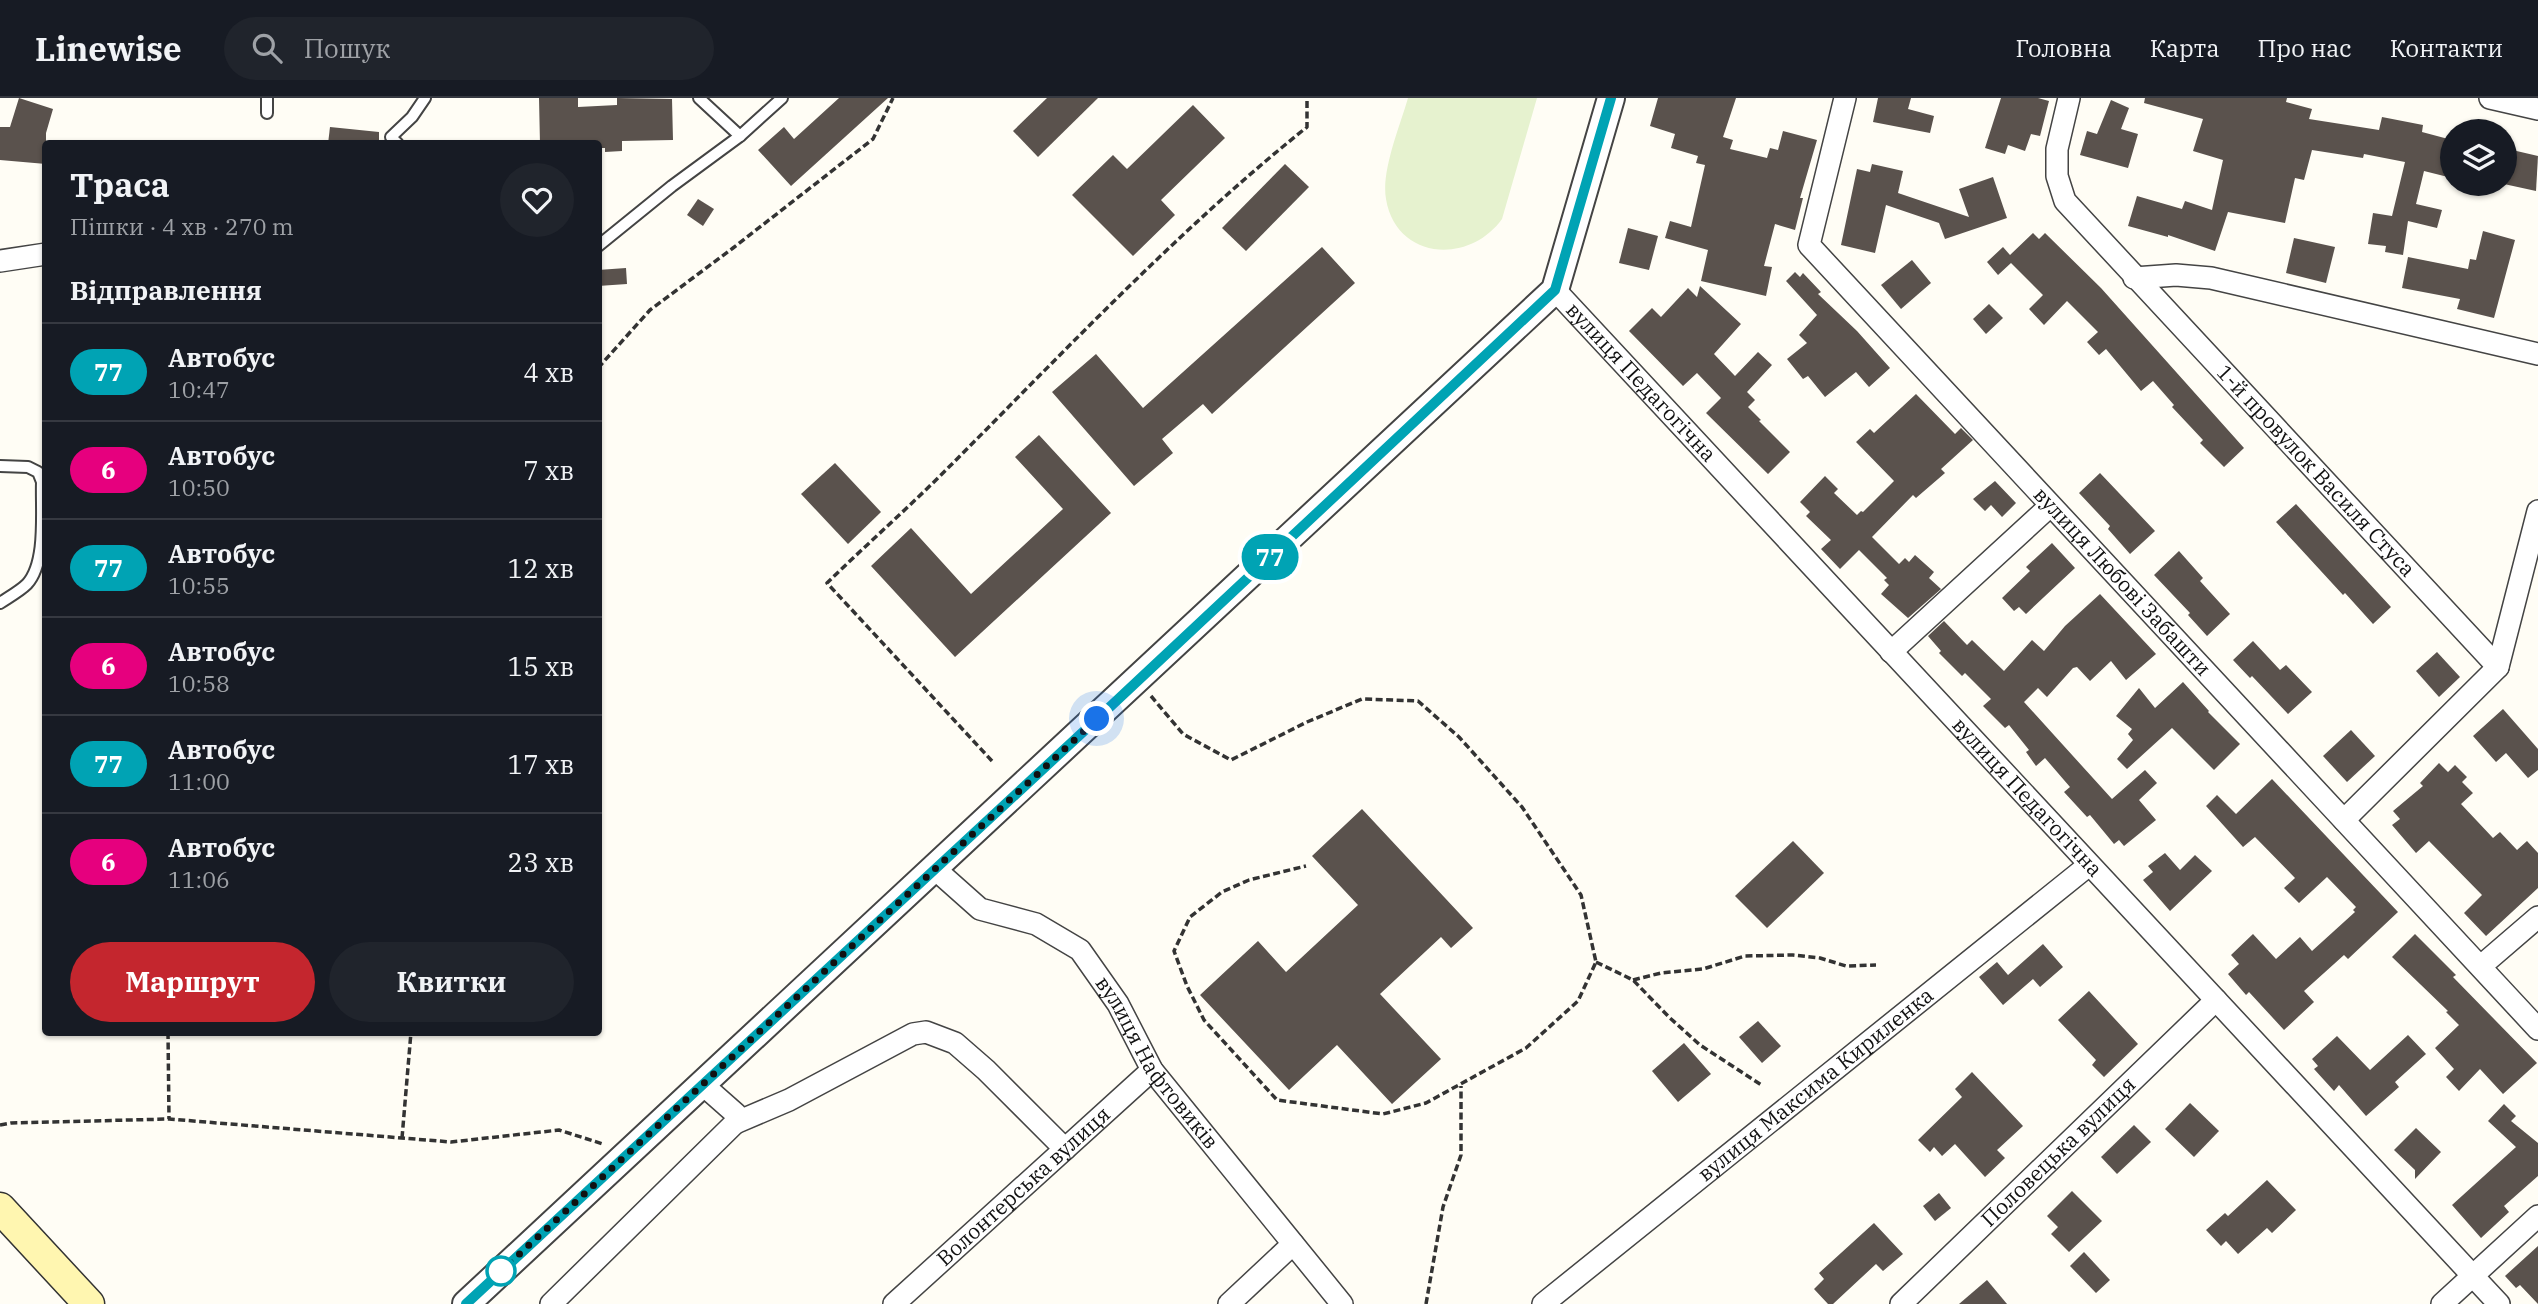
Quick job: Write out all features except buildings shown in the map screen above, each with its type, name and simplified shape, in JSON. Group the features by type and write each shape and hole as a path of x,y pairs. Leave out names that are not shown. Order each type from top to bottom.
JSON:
{"main road":[{"path":"0,1208 86,1303"}],"street":[{"path":"466,1304 1555,290 1611,98"},
{"name":"вулиця Любові Забашти","path":"1845,98 1809,245 2538,1029"},
{"name":"1-й провулок Василя Стуса","path":"2069,98 2057,149 2057,176 2065,201 2498,667"},
{"path":"2490,98 2538,109"},
{"path":"0,261 42,255"},
{"path":"2134,278 2176,275 2211,278 2538,354"},
{"name":"вулиця Педагогічна","path":"1555,290 2498,1304"},
{"path":"1891,652 2050,506"},
{"path":"2344,820 2498,667 2538,511"},
{"name":"вулиця Максима Кириленка","path":"1543,1304 2090,865"},
{"name":"вулиця Нафтовиків","path":"935,869 980,909 1036,923 1080,950 1118,1004 1152,1070 1342,1304"},
{"path":"2481,967 2538,917"},
{"name":"Половецька вулиця","path":"1901,1304 2216,1000"},
{"path":"551,1304 735,1123 789,1100 913,1034 926,1032 955,1043 1065,1149"},
{"name":"Волонтерська вулиця","path":"894,1304 1152,1070"},
{"path":"702,1084 736,1114 735,1123"},
{"path":"2442,1304 2538,1216"},
{"path":"1229,1304 1293,1244"}],"lane":[{"path":"267,98 267,113"},
{"path":"394,140 391,137 412,117 425,98"},
{"path":"699,98 740,136"},
{"path":"602,243 740,136 782,98"},
{"path":"0,466 28,467 38,472 42,482 37,570 26,585 0,603"}],"path":[{"path":"602,364 650,310 873,139 893,98"},
{"path":"992,761 827,583 946,471 1026,387 1233,188 1307,127 1307,98"},
{"path":"1138,681 1184,734 1231,760 1307,722 1362,699 1418,701 1460,737 1522,807 1581,895 1596,962 1578,1001 1526,1048 1426,1103 1383,1114 1277,1100 1204,1020 1174,951 1190,917 1222,892 1249,880 1306,866"},
{"path":"1633,980 1661,973 1703,968 1745,956 1793,955 1820,958 1846,966 1876,965"},
{"path":"1596,962 1633,980 1700,1045 1763,1086"},
{"path":"168,1036 169,1119"},
{"path":"402,1138 411,1036"},
{"path":"1426,1304 1443,1207 1461,1155 1461,1086"},
{"path":"0,1125 169,1119 451,1142 559,1130 628,1152"}],"green space":[{"path":"1408,98 1537,98 1502,219 1488,234 1471,244 1453,249 1435,249 1418,244 1404,234 1393,219 1386,199 1386,175"}],"bus line":[{"name":"77","path":"466,1304 1555,290 1611,98"}],"route":[{"path":"501,1271 1097,719"}]}
